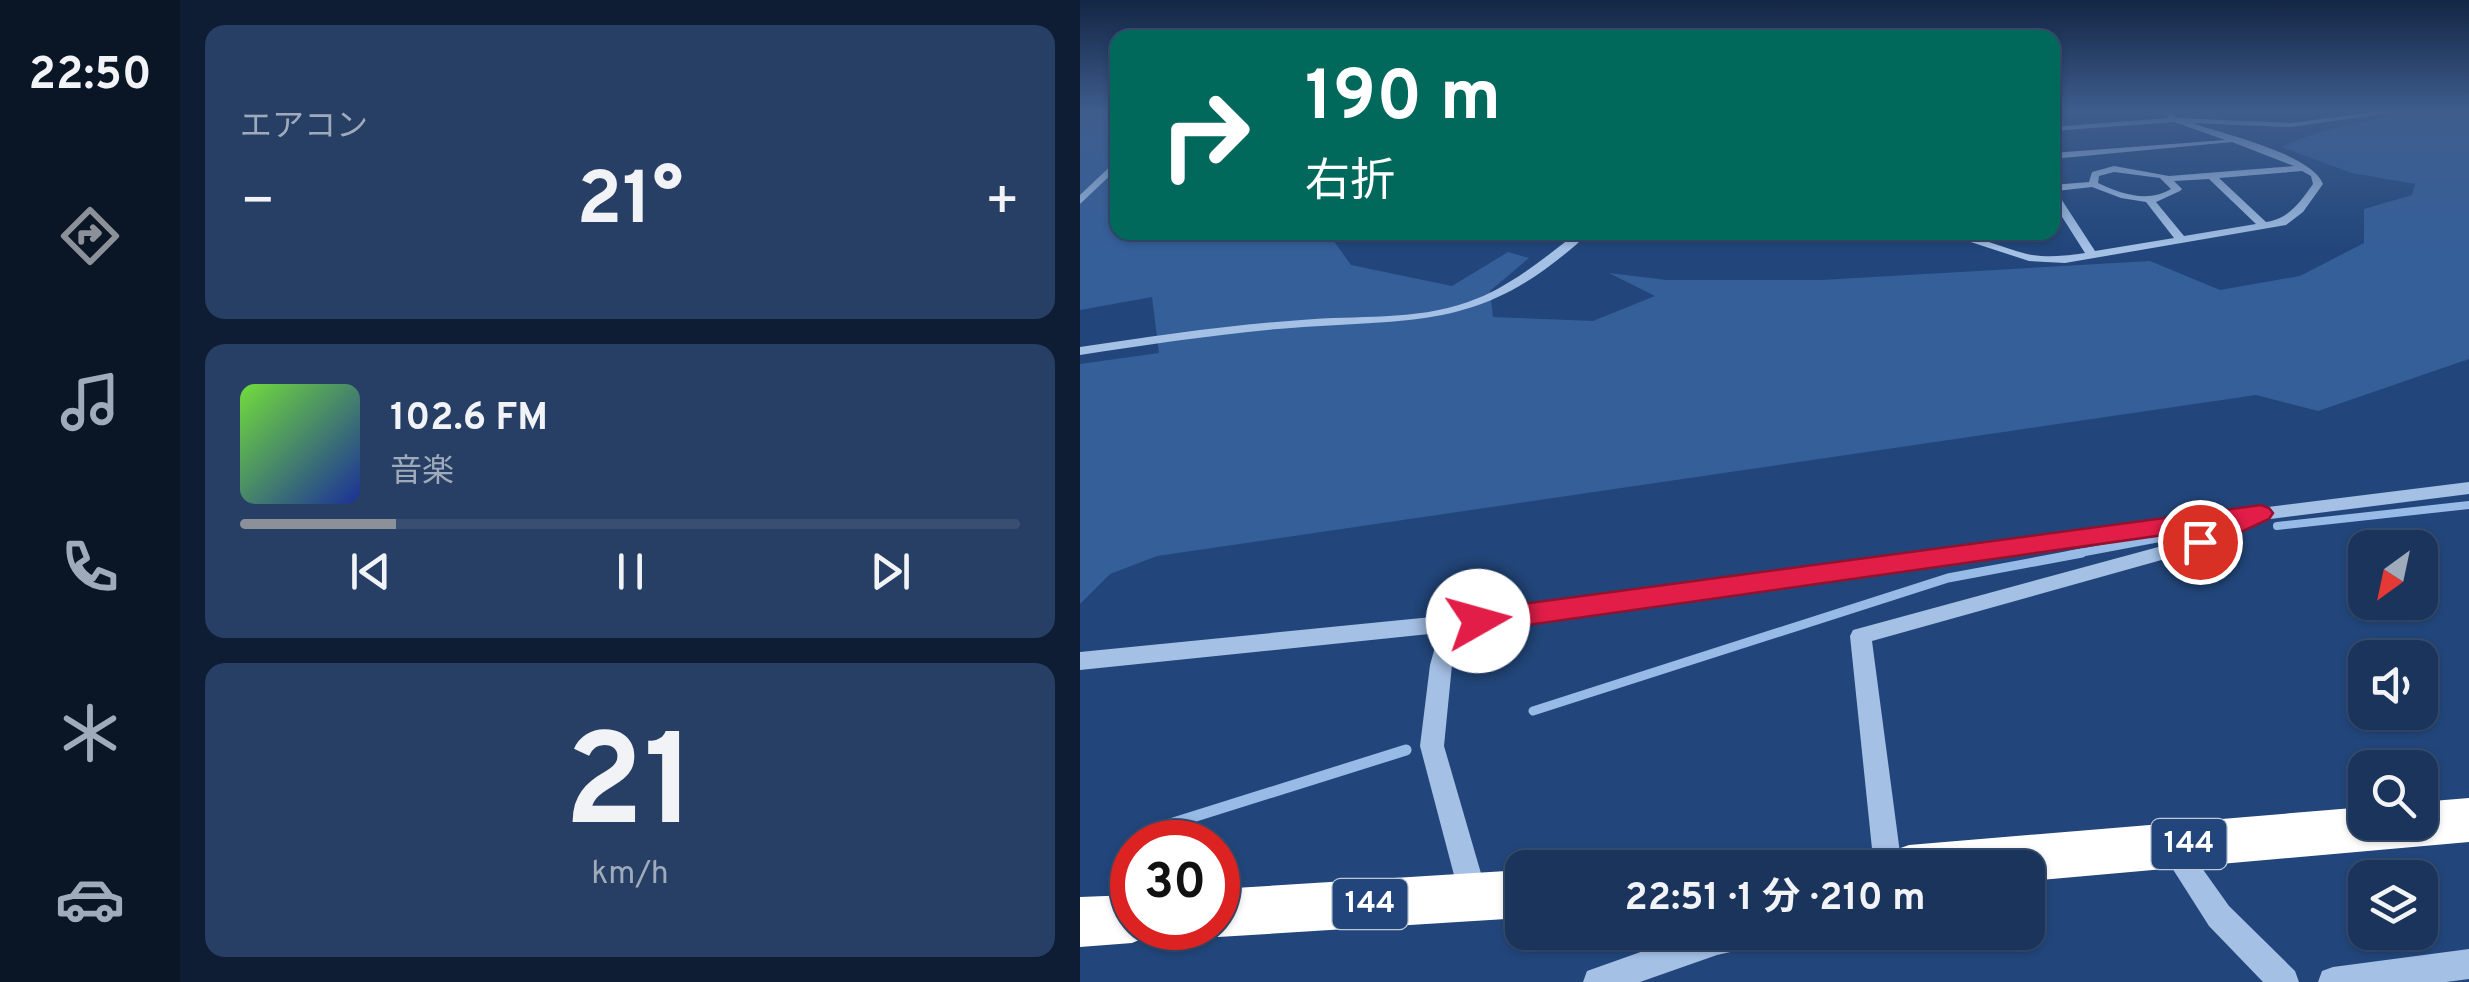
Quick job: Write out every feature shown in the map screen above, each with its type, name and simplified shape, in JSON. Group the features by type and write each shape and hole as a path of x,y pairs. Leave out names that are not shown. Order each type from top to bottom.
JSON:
{"highway":[{"name":"144","path":"2045,856 2469,820"},
{"name":"144","path":"1240,913 1505,895"},
{"path":"1080,922 1110,920"}],"street":[{"path":"1970,240 2030,258 2092,256 2282,224 2318,184 2306,168 2278,157"},
{"path":"2093,184 2095,174 2114,168 2169,178 2306,168"},
{"path":"1080,202 1110,170"},
{"path":"2210,175 2265,226"},
{"path":"2060,189 2093,184 2109,192 2148,198 2174,194 2176,184 2169,178"},
{"path":"2148,198 2182,241"},
{"path":"2060,203 2092,256"},
{"path":"1080,352 1185,335 1291,325 1412,321 1482,301 1527,276 1574,240"},
{"path":"1985,240 1988,246"},
{"path":"1080,661 1452,623 2469,488"},
{"path":"1886,850 1861,636 2200,542 2261,513"},
{"path":"1452,623 1441,665 1432,746 1474,897"},
{"path":"2171,845 2219,916 2284,982"},
{"path":"1598,982 1689,950"},
{"path":"2333,982 2469,964"}],"shaded area":[{"path":"1080,157 1110,157 1110,240 1333,240 1351,265 1452,286 1508,252 1529,258 1490,291 1493,317 1593,321 1655,296 1609,273 1667,280 1821,280 2150,261 2220,290 2300,276 2364,243 2364,209 2412,195 2415,184 2352,173 2308,157 2469,157 2469,359 2318,411 2256,395 1157,556 1110,574 1080,604 1080,364 1159,353 1152,297 1080,310"}],"waterway":[{"path":"2277,526 2469,505"},
{"path":"2069,555 2170,536"},
{"path":"1533,711 1948,578 2082,553"},
{"path":"1183,820 1406,750"}],"route":[{"path":"1478,621 2261,513 2200,542"}]}
